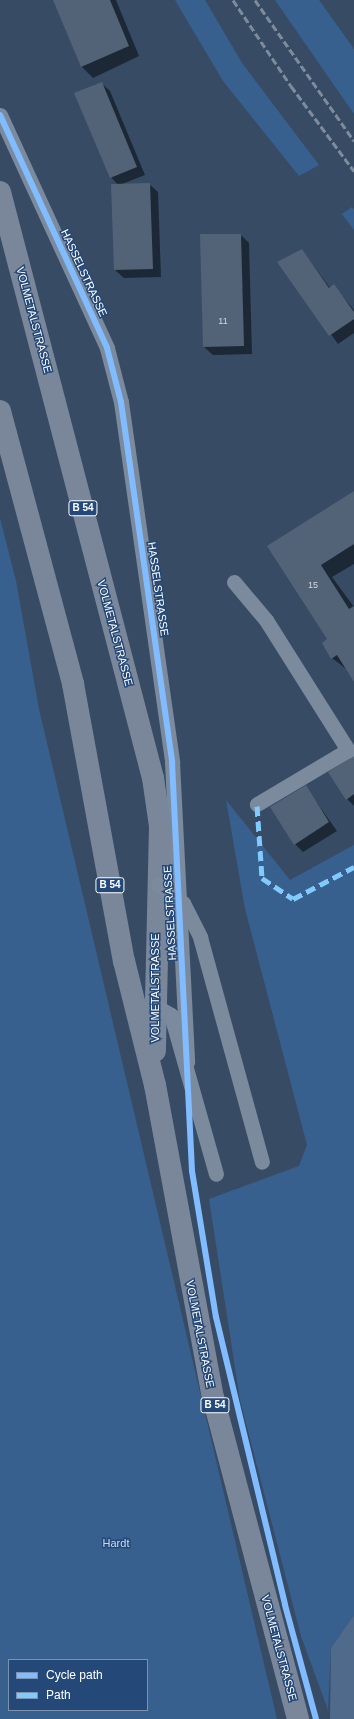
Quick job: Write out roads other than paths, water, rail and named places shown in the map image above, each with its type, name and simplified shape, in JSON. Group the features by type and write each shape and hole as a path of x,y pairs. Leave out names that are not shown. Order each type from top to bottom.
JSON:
{"main road":[{"name":"VOLMETALSTRASSE","path":"0,192 153,778 160,826 155,1006 155,1085"},
{"name":"VOLMETALSTRASSE","path":"0,411 73,684 124,961 155,1085 213,1397 298,1719"}],"lane":[{"name":"HASSELSTRASSE","path":"0,116 107,348 120,402 172,762 189,1091"},
{"path":"234,582 266,620 348,750 257,804"},
{"path":"158,885 183,903 200,937 262,1162"},
{"path":"155,1006 171,1016 216,1174"}],"railway":[{"path":"233,0 291,86 354,171"},
{"path":"255,0 354,141"}],"park label":[{"name":"Hardt","path":"116,1543"}]}
